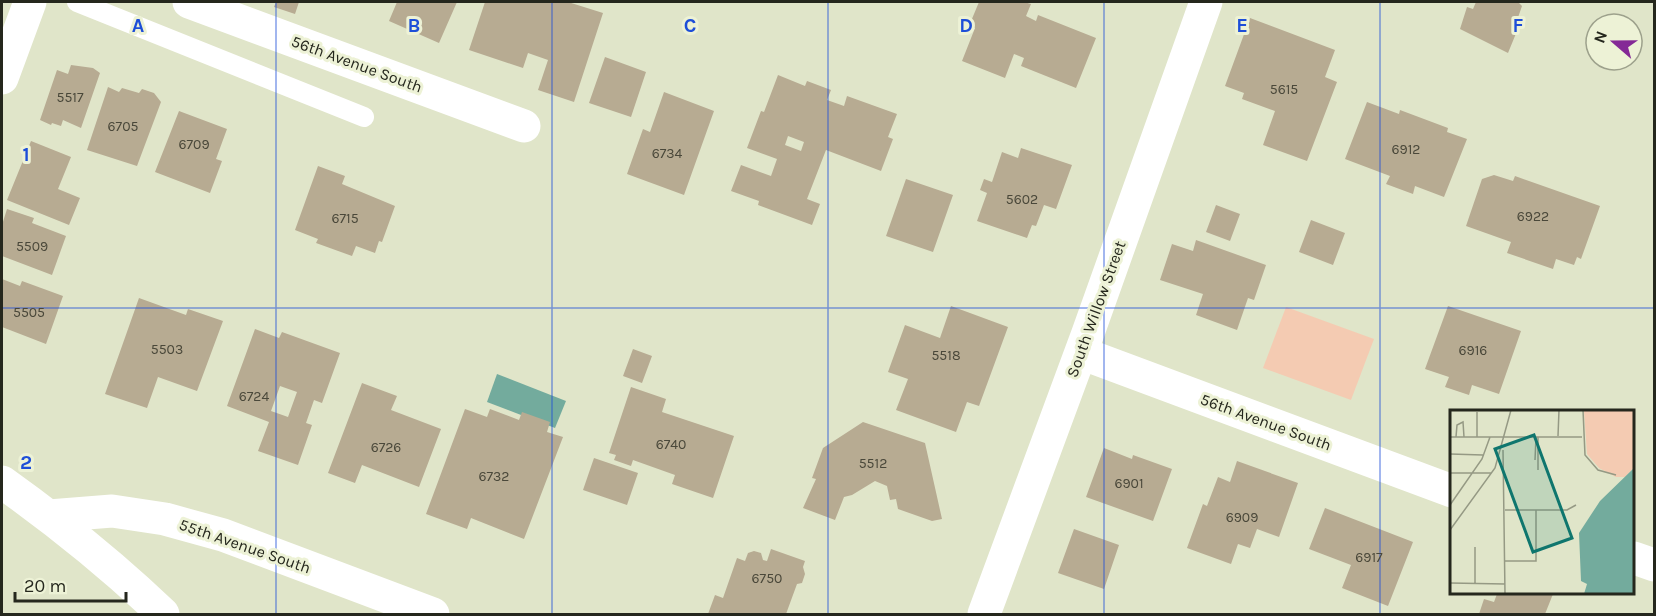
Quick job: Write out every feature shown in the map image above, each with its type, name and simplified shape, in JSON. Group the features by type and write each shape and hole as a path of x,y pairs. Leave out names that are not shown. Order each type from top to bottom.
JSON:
{"street":[{"path":"2,78 30,2"},
{"name":"56th Avenue South","path":"189,2 524,126"},
{"name":"South Willow Street","path":"984,615 1081,353 1206,2"},
{"name":"56th Avenue South","path":"1081,353 1450,490"},
{"path":"2,482 49,516 136,589 163,615"},
{"name":"55th Avenue South","path":"49,516 112,511 165,519 223,535 433,615"},
{"path":"1635,558 1654,565"}],"lane":[{"path":"77,2 364,117"}],"shaded area":[{"path":"1286,307 1374,339 1351,400 1263,368"}],"water":[{"path":"497,374 566,401 555,428 487,402"}],"building":[{"path":"276,2 299,2 295,14 274,7"},
{"path":"397,2 457,2 439,43 389,21"},
{"path":"485,2 568,2 603,13 574,102 538,90 548,60 528,53 523,68 469,50"},
{"path":"979,2 1031,4 1026,16 1036,21 1038,15 1096,38 1076,88 1021,66 1024,58 1014,54 1005,78 962,61 975,28 969,26"},
{"path":"1476,2 1518,2 1522,6 1514,29 1517,31 1508,53 1460,29 1467,7 1473,9"},
{"path":"1250,18 1335,50 1325,77 1337,82 1307,161 1263,145 1275,111 1242,99 1244,93 1225,86"},
{"path":"605,57 646,72 631,117 589,103"},
{"path":"71,65 93,68 100,73 81,128 63,120 61,126 40,120 57,70 68,74"},
{"path":"778,75 805,86 807,81 831,90 827,100 844,106 847,96 897,114 888,137 893,139 881,171 826,150 807,199 820,204 812,225 758,205 759,201 731,191 741,165 771,176 777,159 747,148 761,111 764,112","holes":["788,136 804,142 801,151 785,145"]},
{"path":"108,87 119,92 122,88 139,93 142,89 154,93 161,102 137,166 87,150"},
{"path":"664,92 714,111 684,195 627,174 643,129 650,132"},
{"path":"1367,102 1399,114 1400,110 1448,128 1447,132 1467,139 1444,197 1415,186 1413,194 1386,184 1390,176 1345,159"},
{"path":"179,111 227,129 216,159 222,161 210,193 155,172"},
{"path":"31,141 71,157 58,189 80,198 69,225 7,200"},
{"path":"1021,148 1072,165 1056,209 1044,205 1036,226 1032,225 1027,238 977,221 987,193 980,190 984,179 992,182 1002,152 1018,158"},
{"path":"318,166 345,176 342,184 395,206 382,242 379,241 375,253 356,246 352,256 316,243 318,239 295,230"},
{"path":"1494,175 1513,181 1515,176 1600,206 1581,259 1577,257 1574,265 1556,259 1553,269 1507,253 1511,242 1466,226 1482,179"},
{"path":"906,179 953,195 933,252 886,236"},
{"path":"1216,205 1240,214 1230,241 1206,232"},
{"path":"7,209 34,218 32,223 66,236 52,275 2,256 2,225"},
{"path":"1311,220 1345,233 1333,265 1299,252"},
{"path":"1196,240 1266,265 1254,300 1248,298 1237,330 1196,315 1203,294 1160,280 1172,244 1193,251"},
{"path":"2,279 20,286 22,281 63,296 46,344 2,327"},
{"path":"139,298 186,315 188,309 223,321 197,391 158,377 147,408 105,394"},
{"path":"951,306 1008,327 979,406 967,402 956,432 896,410 908,379 888,372 905,325 940,338"},
{"path":"1448,306 1521,331 1499,394 1472,385 1469,395 1445,387 1449,377 1425,369"},
{"path":"255,329 279,338 282,332 340,353 322,403 314,400 306,423 312,425 298,465 258,451 269,422 227,406","holes":["280,386 297,392 288,417 271,411"]},
{"path":"633,349 652,356 642,383 623,376"},
{"path":"362,383 397,396 391,410 441,429 419,487 362,465 355,483 328,473"},
{"path":"631,387 666,399 662,412 734,436 713,498 672,484 675,475 633,460 631,466 614,460 616,455 609,453"},
{"path":"465,409 487,417 490,409 519,420 522,412 550,422 547,432 563,437 524,539 471,518 467,529 426,514"},
{"path":"863,422 925,443 942,519 932,521 898,509 896,499 890,500 887,486 875,481 852,495 844,497 835,520 803,508 816,479 812,478 823,448"},
{"path":"1104,448 1132,459 1133,455 1172,469 1153,521 1086,497"},
{"path":"594,458 638,473 627,505 583,490"},
{"path":"1237,461 1298,483 1279,537 1257,529 1250,548 1238,544 1231,564 1187,548 1203,504 1207,506 1218,477 1230,482"},
{"path":"1325,508 1413,542 1388,606 1342,588 1351,565 1309,549"},
{"path":"1074,529 1119,545 1104,589 1058,573"},
{"path":"771,549 805,561 802,583 797,584 786,614 708,614 715,595 723,598 737,558 745,561 748,553 754,551 761,553 763,560 767,561"},
{"path":"1497,595 1553,595 1545,614 1479,614 1484,599 1494,602"}]}
